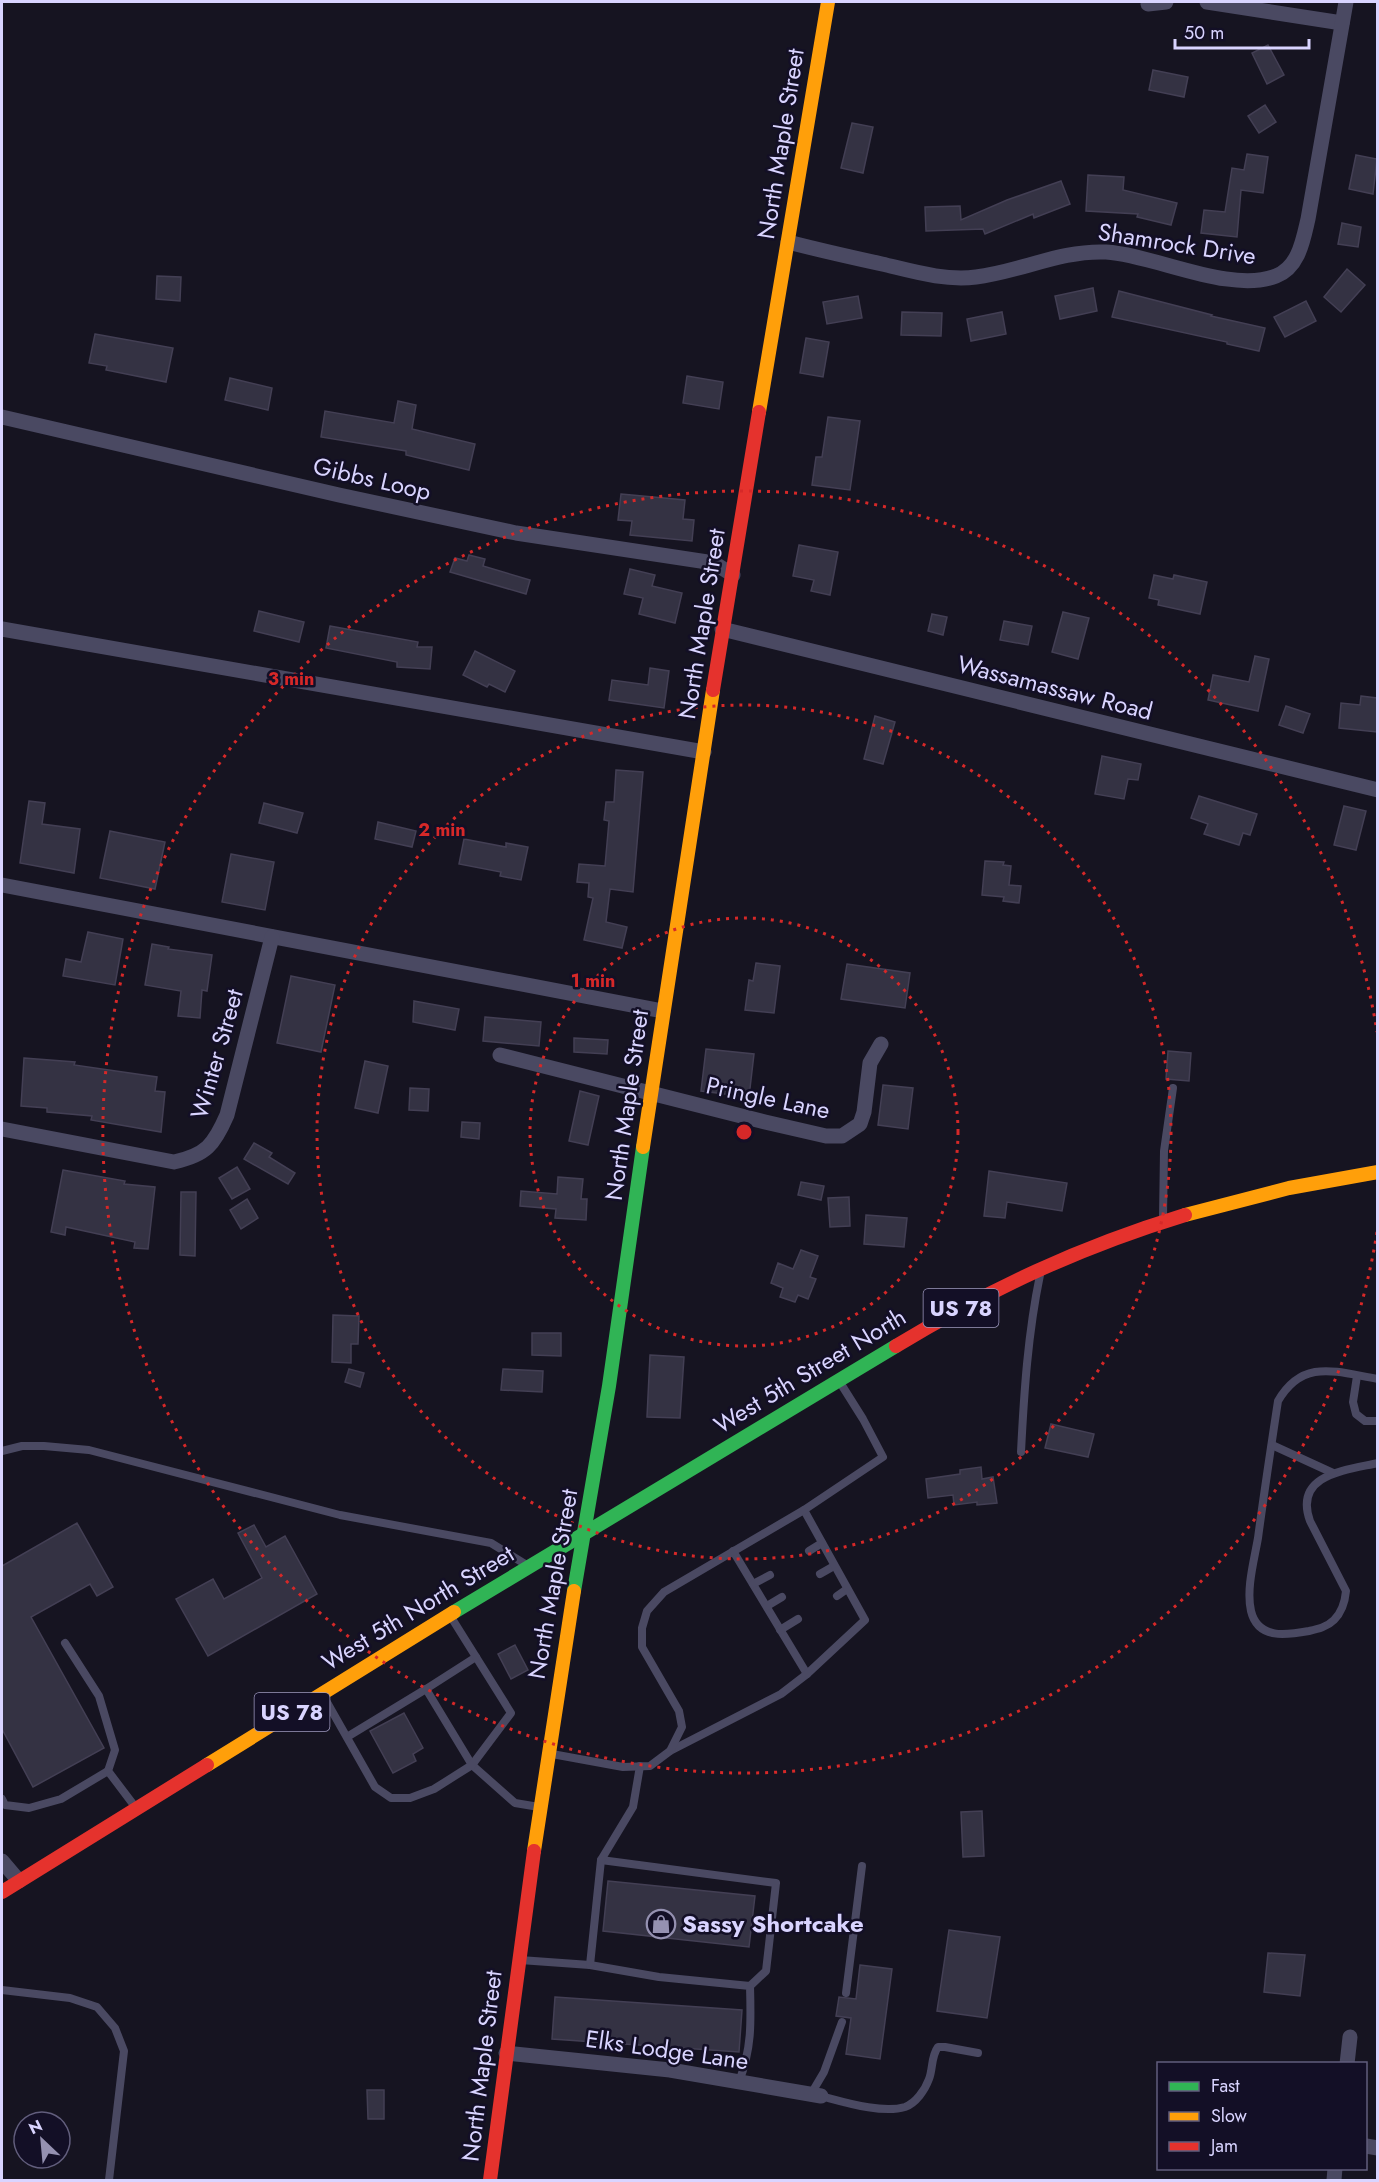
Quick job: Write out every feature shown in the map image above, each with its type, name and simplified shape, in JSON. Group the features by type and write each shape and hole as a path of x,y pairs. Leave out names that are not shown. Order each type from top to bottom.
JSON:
{"street":[{"name":"North Maple Street","path":"490,2181 518,1960 583,1534 609,1386 663,1011 722,629 733,575 828,2"},
{"path":"1148,3 1166,2"},
{"path":"1207,2 1342,23"},
{"name":"Shamrock Drive","path":"788,242 924,274 958,278 996,273 1052,258 1089,252 1108,252 1143,258 1229,279 1263,280 1278,275 1291,266 1299,253 1305,231 1346,2"},
{"name":"Gibbs Loop","path":"2,417 339,495 516,533 714,563 733,575"},
{"path":"2,629 704,752"},
{"name":"Wassamassaw Road","path":"722,629 1377,790"},
{"path":"2,885 663,1011"},
{"name":"Winter Street","path":"2,1129 174,1162 193,1158 205,1150 219,1134 226,1115 272,937"},
{"name":"Pringle Lane","path":"500,1055 826,1136 842,1136 860,1124 864,1112 870,1063 881,1044"},
{"name":"West 5th Street North","path":"583,1534 949,1314 1041,1269 1162,1221 1258,1194 1377,1172"},
{"name":"West 5th North Street","path":"2,1892 321,1693 583,1534"},
{"path":"2,1861 19,1881"},
{"path":"1347,2062 1350,2037"},
{"name":"Elks Lodge Lane","path":"506,2053 670,2070 816,2095"}],"lane":[{"path":"1162,1221 1164,1151 1173,1088"},
{"path":"1021,1452 1025,1374 1032,1316 1041,1269"},
{"path":"1377,1379 1320,1370 1306,1373 1294,1380 1278,1401 1250,1598 1251,1612 1255,1621 1269,1633 1292,1635 1323,1628 1333,1622 1345,1602 1346,1591 1306,1510 1311,1490 1318,1481 1334,1473 1377,1463"},
{"path":"1357,1376 1353,1402 1356,1414 1365,1421 1377,1421"},
{"path":"670,1751 682,1727 679,1711 642,1647 642,1629 646,1611 664,1592 804,1510 883,1458 863,1419 838,1381"},
{"path":"1272,1445 1334,1473"},
{"path":"2,1451 22,1446 89,1450 340,1515 491,1543 528,1567"},
{"path":"549,1754 623,1767 650,1766 670,1751 781,1694 807,1674 865,1620 804,1510"},
{"path":"809,1551 822,1543"},
{"path":"733,1551 807,1674"},
{"path":"820,1574 834,1566"},
{"path":"753,1584 770,1575"},
{"path":"837,1596 848,1589"},
{"path":"767,1606 782,1597"},
{"path":"321,1693 375,1787 391,1798 410,1798 434,1789 472,1765 511,1713 450,1615"},
{"path":"780,1630 798,1619"},
{"path":"2,1799 5,1805 29,1808 61,1799 108,1771 115,1750 99,1696 65,1643"},
{"path":"346,1737 476,1657"},
{"path":"426,1689 472,1765 515,1803 541,1807"},
{"path":"590,1965 601,1860 633,1807 640,1766"},
{"path":"108,1771 136,1808"},
{"path":"601,1860 776,1883 766,1971 750,1986 751,2031 748,2059 739,2082"},
{"path":"846,1993 862,1866"},
{"path":"518,1960 590,1965 659,1977 750,1986"},
{"path":"2,1990 70,1998 97,2007 116,2028 124,2051 109,2181"},
{"path":"842,2022 816,2095 880,2108 905,2107 919,2098 929,2079 935,2051 938,2047 978,2053"}],"building":[{"path":"1268,45 1284,75 1267,84 1252,53"},
{"path":"1153,70 1188,77 1184,97 1149,90"},
{"path":"1265,105 1276,122 1259,133 1248,116"},
{"path":"852,123 873,127 863,173 841,168"},
{"path":"1247,154 1268,157 1263,193 1241,190 1237,237 1201,233 1204,210 1225,212 1232,168 1244,170"},
{"path":"1356,155 1377,159 1373,194 1349,189"},
{"path":"1088,175 1124,177 1123,190 1177,203 1171,225 1137,217 1138,214 1086,211"},
{"path":"1061,181 1070,204 1034,218 1033,214 985,234 983,229 926,231 925,207 960,206 961,220 1007,200"},
{"path":"1342,223 1361,227 1358,247 1338,244"},
{"path":"1347,269 1365,285 1341,312 1324,297"},
{"path":"157,276 181,277 180,301 156,299"},
{"path":"1093,288 1097,311 1060,319 1055,296"},
{"path":"1119,291 1265,328 1259,351 1112,317"},
{"path":"858,296 862,318 827,324 823,302"},
{"path":"1306,301 1316,321 1285,337 1274,317"},
{"path":"902,312 942,313 941,336 901,335"},
{"path":"1002,312 1006,334 971,341 967,319"},
{"path":"95,334 173,348 166,382 106,370 107,366 89,363"},
{"path":"806,338 829,342 823,377 800,373"},
{"path":"687,376 723,382 719,409 683,403"},
{"path":"230,378 272,388 268,410 225,400"},
{"path":"398,401 416,405 412,429 475,444 469,470 406,455 406,451 321,437 325,411 394,423"},
{"path":"828,417 860,421 850,490 812,485 816,457 822,457"},
{"path":"621,494 685,500 683,519 694,520 692,541 630,535 632,521 618,520"},
{"path":"799,545 838,552 830,595 811,591 814,580 793,576"},
{"path":"469,555 485,559 483,566 530,580 526,594 450,572 455,558 467,561"},
{"path":"630,569 655,575 652,586 682,593 675,623 639,614 643,598 624,594"},
{"path":"1154,575 1173,579 1174,575 1207,582 1200,614 1158,605 1159,600 1149,598"},
{"path":"259,611 304,622 299,642 254,631"},
{"path":"1063,612 1089,618 1078,659 1052,652"},
{"path":"932,614 947,617 943,635 928,631"},
{"path":"1004,621 1032,626 1028,645 1000,640"},
{"path":"330,626 418,642 417,647 432,647 430,669 397,667 397,662 326,648"},
{"path":"475,651 515,671 505,692 489,684 487,687 463,675"},
{"path":"1255,656 1269,659 1258,711 1208,700 1213,675 1249,682"},
{"path":"650,668 669,671 664,708 609,700 612,680 648,685"},
{"path":"1361,696 1377,698 1377,732 1339,728 1341,703 1360,705"},
{"path":"1286,706 1310,714 1303,733 1279,725"},
{"path":"875,716 895,722 883,764 864,759"},
{"path":"1102,756 1141,764 1138,780 1128,779 1124,799 1095,794"},
{"path":"616,770 643,772 633,892 610,889 606,922 627,927 622,948 584,940 593,898 588,897 589,883 577,882 579,864 605,866 609,821 604,820 606,802 614,802"},
{"path":"1199,796 1257,814 1250,835 1243,833 1239,845 1204,834 1208,824 1191,818"},
{"path":"29,801 45,803 42,824 80,829 74,873 20,863"},
{"path":"264,803 303,813 297,833 259,823"},
{"path":"1344,806 1366,811 1356,850 1334,845"},
{"path":"378,822 416,831 412,847 375,839"},
{"path":"110,831 165,842 155,889 100,878"},
{"path":"464,839 506,847 506,843 528,847 521,880 500,876 501,872 459,864"},
{"path":"231,854 274,862 265,910 222,902"},
{"path":"985,861 1004,862 1003,865 1011,866 1009,885 1021,886 1019,903 1003,901 1004,897 982,895"},
{"path":"88,932 123,939 115,985 63,976 66,959 81,962"},
{"path":"152,944 169,947 168,949 212,955 207,991 202,990 200,1018 178,1016 181,991 145,985"},
{"path":"756,963 780,966 774,1013 745,1010 749,980 753,981"},
{"path":"847,964 910,973 905,1008 841,999"},
{"path":"291,976 335,985 321,1052 277,1043"},
{"path":"414,1001 459,1009 455,1030 413,1022"},
{"path":"485,1017 541,1022 539,1046 483,1041"},
{"path":"574,1038 608,1040 607,1054 574,1052"},
{"path":"706,1049 754,1054 749,1097 701,1091"},
{"path":"1168,1051 1191,1053 1189,1081 1166,1079"},
{"path":"24,1058 75,1062 74,1065 157,1077 155,1091 165,1092 161,1132 91,1120 92,1116 47,1112 47,1108 21,1106"},
{"path":"365,1061 388,1066 378,1113 355,1108"},
{"path":"883,1085 913,1088 908,1129 878,1125"},
{"path":"410,1088 429,1089 428,1111 409,1110"},
{"path":"580,1091 599,1096 588,1145 569,1141"},
{"path":"462,1122 480,1123 479,1139 461,1137"},
{"path":"254,1143 272,1153 269,1157 295,1173 288,1184 244,1159"},
{"path":"237,1167 250,1189 232,1199 219,1178"},
{"path":"63,1170 125,1181 124,1184 155,1187 148,1249 134,1248 135,1242 66,1227 65,1235 51,1232"},
{"path":"989,1171 1067,1183 1062,1211 1007,1202 1005,1218 984,1216"},
{"path":"558,1177 583,1179 581,1199 587,1199 586,1220 555,1218 556,1209 520,1206 521,1191 557,1194"},
{"path":"801,1182 824,1186 821,1200 798,1195"},
{"path":"181,1192 196,1192 195,1256 180,1255"},
{"path":"849,1197 850,1226 830,1227 828,1198"},
{"path":"247,1199 258,1218 241,1229 230,1210"},
{"path":"866,1215 907,1218 904,1247 864,1244"},
{"path":"801,1250 818,1256 810,1277 816,1279 808,1299 798,1295 795,1302 780,1297 783,1288 771,1283 778,1263 793,1269"},
{"path":"333,1315 359,1316 358,1344 351,1344 351,1363 332,1362"},
{"path":"532,1333 561,1333 561,1356 532,1355"},
{"path":"650,1355 684,1357 680,1418 647,1417"},
{"path":"349,1369 364,1373 360,1387 345,1382"},
{"path":"503,1369 543,1371 542,1392 501,1390"},
{"path":"1051,1424 1094,1434 1088,1457 1045,1448"},
{"path":"981,1467 982,1479 993,1477 997,1503 977,1505 977,1502 954,1505 953,1495 928,1498 926,1479 960,1474 960,1470"},
{"path":"77,1523 113,1587 97,1596 90,1584 31,1617 104,1748 33,1787 2,1729 2,1566"},
{"path":"254,1525 266,1547 285,1536 317,1594 208,1656 176,1599 213,1579 224,1599 262,1578 238,1533"},
{"path":"515,1645 528,1670 511,1679 498,1654"},
{"path":"404,1713 423,1748 413,1754 416,1761 393,1773 370,1731"},
{"path":"982,1811 984,1856 963,1857 961,1812"},
{"path":"608,1881 755,1896 749,1947 603,1931"},
{"path":"949,1930 1000,1937 987,2018 937,2011"},
{"path":"1268,1953 1305,1955 1300,1996 1264,1992"},
{"path":"860,1965 892,1969 880,2059 846,2054 851,2018 836,2016 839,1997 856,1999"},
{"path":"555,1997 742,2010 739,2052 552,2039"},
{"path":"367,2090 384,2090 384,2119 368,2119"}],"traffic: fast":[{"path":"574,1591 609,1386 643,1147"},
{"path":"454,1612 896,1346"}],"traffic: slow":[{"path":"759,412 828,2"},
{"path":"643,1147 713,690"},
{"path":"1185,1215 1289,1188 1378,1172"},
{"path":"534,1851 574,1591"},
{"path":"207,1765 454,1612"}],"traffic: jam":[{"path":"713,690 759,412"},
{"path":"896,1346 966,1306 1036,1271 1146,1227 1185,1215"},
{"path":"2,1892 207,1765"},
{"path":"490,2180 534,1851"}],"place":[{"name":"Sassy Shortcake","path":"661,1924"}]}
